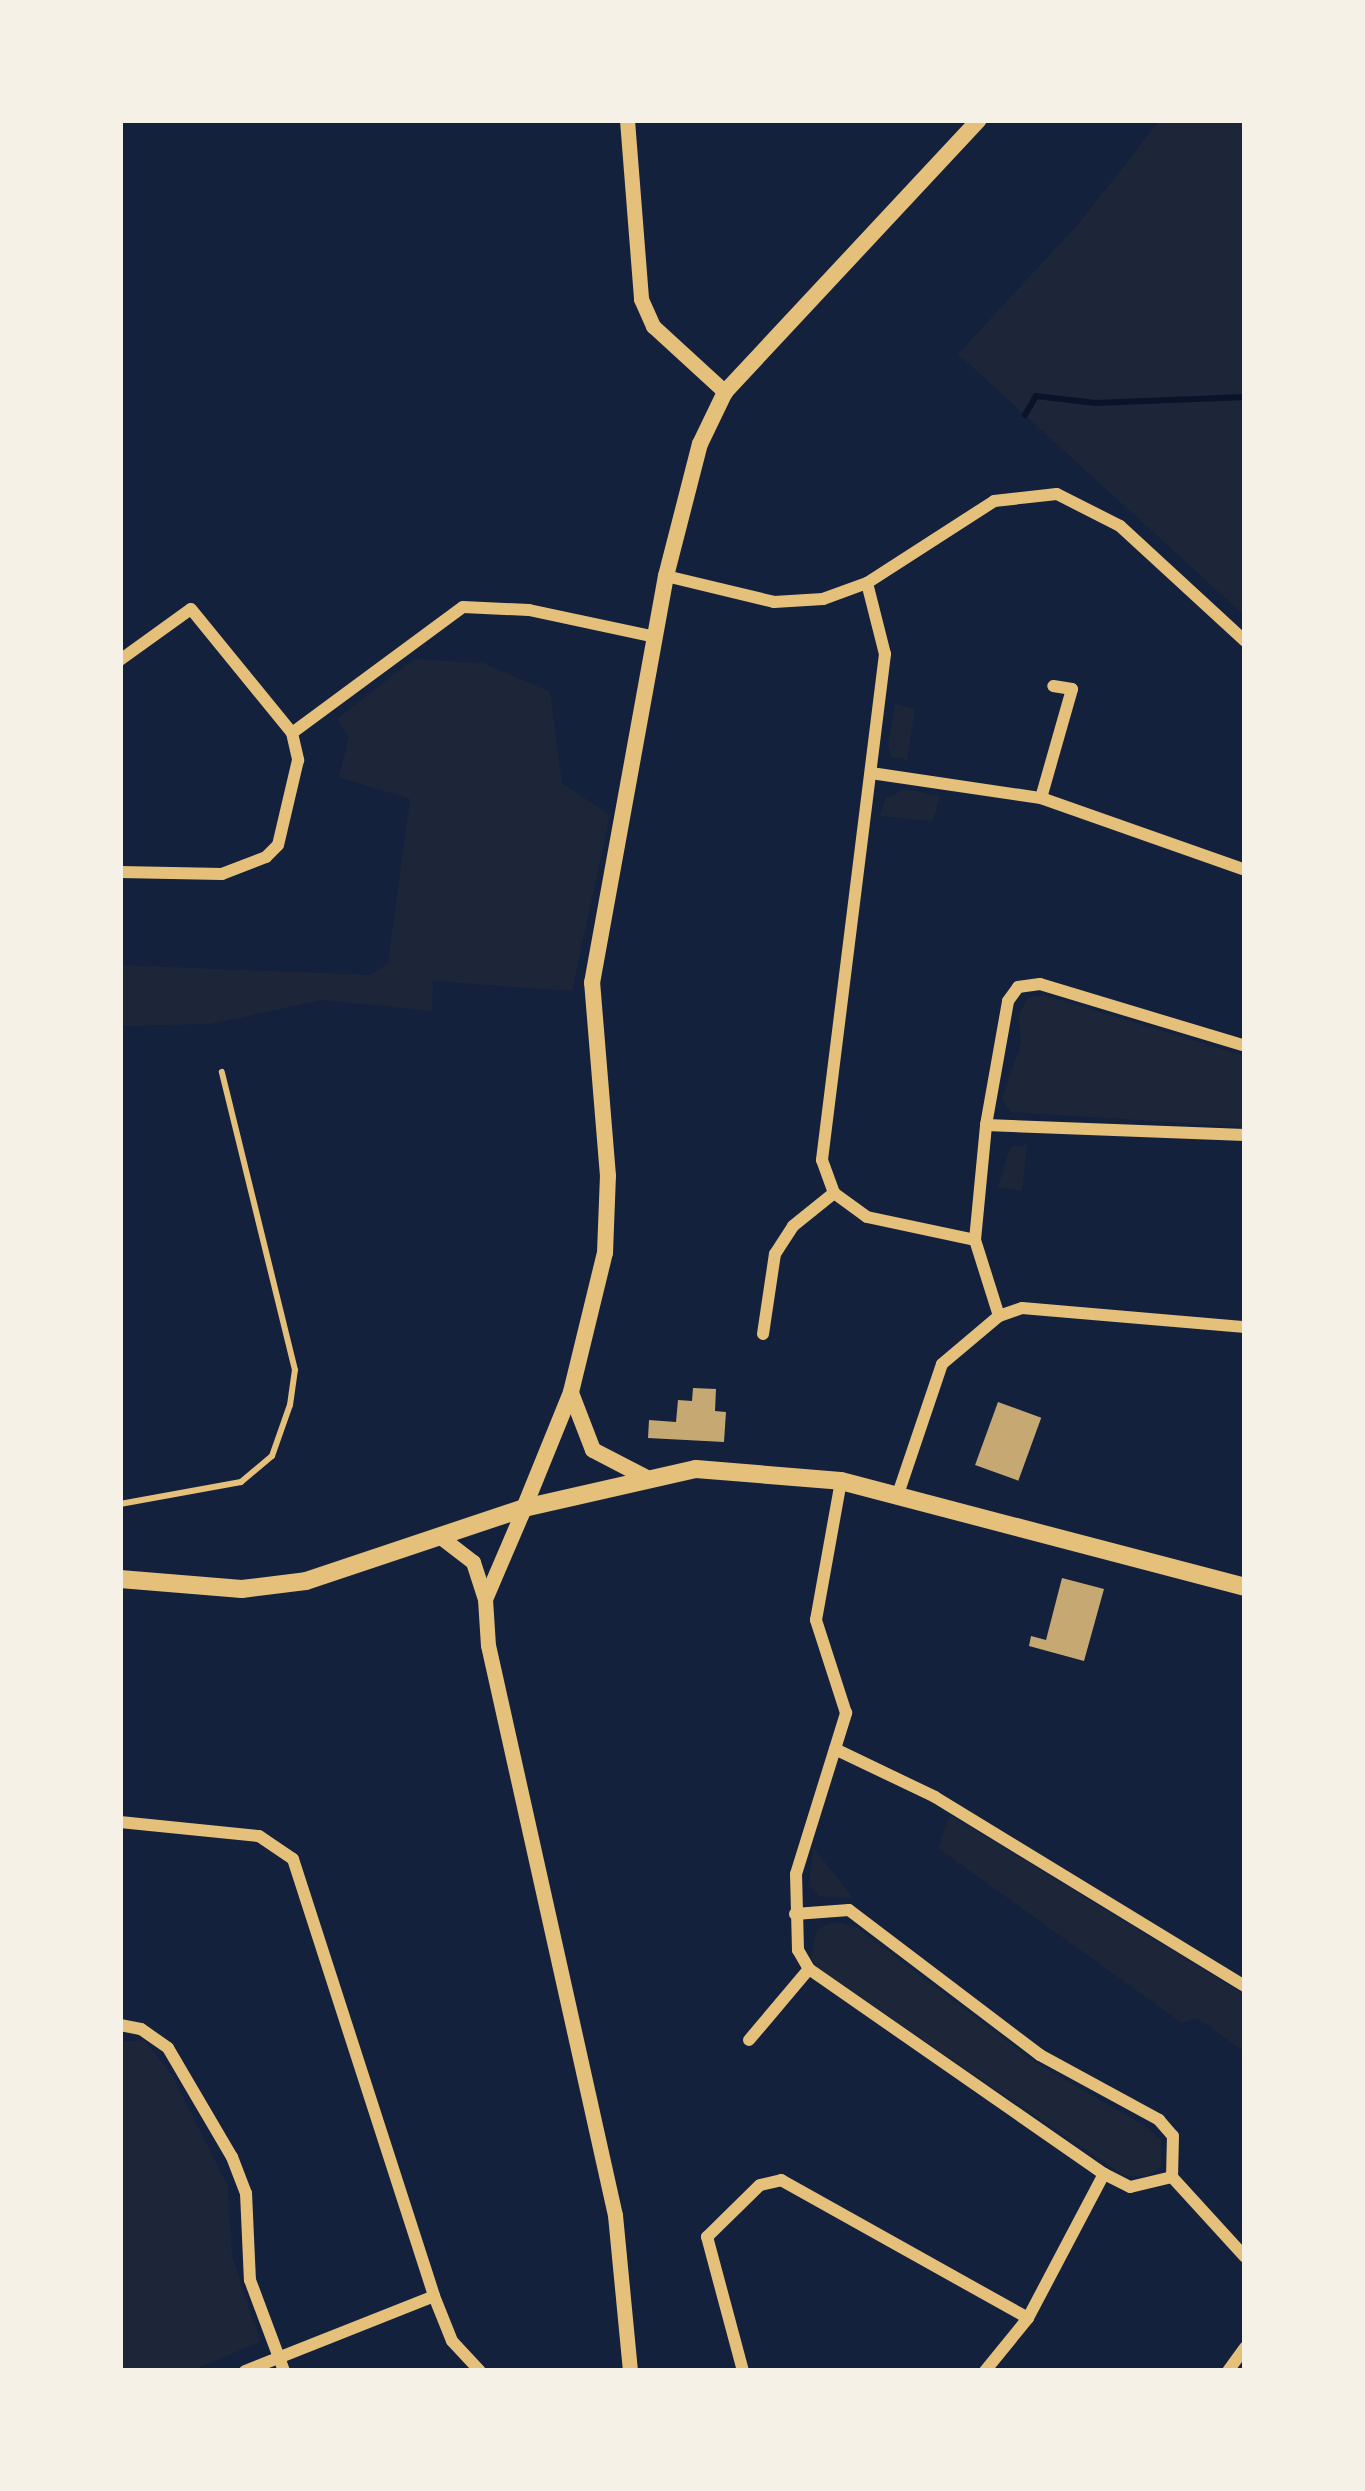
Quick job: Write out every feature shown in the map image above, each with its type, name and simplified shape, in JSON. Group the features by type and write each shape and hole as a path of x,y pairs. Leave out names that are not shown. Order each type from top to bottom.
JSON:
{"main road":[{"path":"524,1508 571,1392 605,1253 608,1176 592,983 666,576 700,444 725,392 979,120"},
{"path":"571,1392 593,1450 647,1478"},
{"path":"120,1580 242,1589 306,1581 524,1508 696,1469 841,1481 1245,1587"}],"street":[{"path":"627,120 641,299 652,326 725,392"},
{"path":"666,576 774,602 823,598 866,583 994,501 1057,494 1120,526 1245,641"},
{"path":"866,583 885,654 821,1148 834,1192 866,1216 975,1240"},
{"path":"292,733 463,607 529,610 656,637"},
{"path":"120,660 190,609 292,733 298,760 284,827 266,857 223,874 120,872"},
{"path":"1041,798 1072,689 1053,686"},
{"path":"871,773 1041,798 1245,870"},
{"path":"999,1316 975,1240 986,1125 1008,1001 1018,988 1040,984 1245,1046"},
{"path":"986,1125 1245,1135"},
{"path":"764,1334 776,1254 793,1226 834,1192"},
{"path":"897,1497 942,1364 999,1316 1022,1308 1245,1327"},
{"path":"841,1481 816,1620 846,1712 796,1874 798,1950 809,1969 1104,2174 1130,2187 1172,2177"},
{"path":"484,1599 524,1508"},
{"path":"438,1535 473,1562 484,1599 488,1645 615,2215 630,2371"},
{"path":"835,1749 935,1797 1245,1986"},
{"path":"120,1822 260,1836 293,1858 434,2296 452,2341 480,2371"},
{"path":"795,1914 849,1910 1040,2055 1159,2120 1173,2136 1172,2177 1245,2257"},
{"path":"749,2041 809,1969"},
{"path":"120,2025 168,2048 232,2157 246,2193 250,2280 282,2364"},
{"path":"986,2371 1028,2318 1104,2174"},
{"path":"743,2371 707,2237 760,2185 782,2180 1028,2318"},
{"path":"245,2371 282,2364 434,2296"},
{"path":"1228,2371 1245,2348"}],"lane":[{"path":"120,1504 242,1481 272,1456 290,1405 295,1370 221,1072"}],"shaded area":[{"path":"1160,120 1245,120 1245,616 958,354 1080,222"},
{"path":"414,659 483,663 550,692 562,783 610,815 572,991 433,981 432,1011 322,1000 210,1024 120,1026 120,965 371,975 388,963 410,799 339,777 349,737 337,719"},
{"path":"895,704 915,709 907,760 891,757 888,745"},
{"path":"906,789 940,796 933,821 880,816 886,798"},
{"path":"1044,995 1245,1056 1245,1127 1011,1112 1002,1099 1021,1043 1019,1015 1028,998"},
{"path":"1027,1144 1022,1191 998,1187 1010,1147"},
{"path":"950,1815 1245,1995 1245,2052 1197,2018 1182,2023 938,1848"},
{"path":"813,1847 854,1899 819,1896 809,1885"},
{"path":"835,1922 856,1927 1036,2063 1147,2127 1161,2140 1161,2166 1148,2176 1125,2176 819,1970 811,1957 817,1929"},
{"path":"144,2040 172,2075 228,2187 232,2256 260,2342 190,2371 120,2371 120,2042"}],"building":[{"path":"693,1388 716,1389 715,1411 726,1412 724,1442 648,1438 649,1420 676,1422 678,1400 692,1401"},
{"path":"998,1402 1041,1418 1018,1481 975,1465"},
{"path":"1062,1578 1104,1589 1084,1661 1029,1646 1031,1636 1046,1640"}],"waterway":[{"path":"1025,415 1036,396 1096,403 1245,397"}]}
